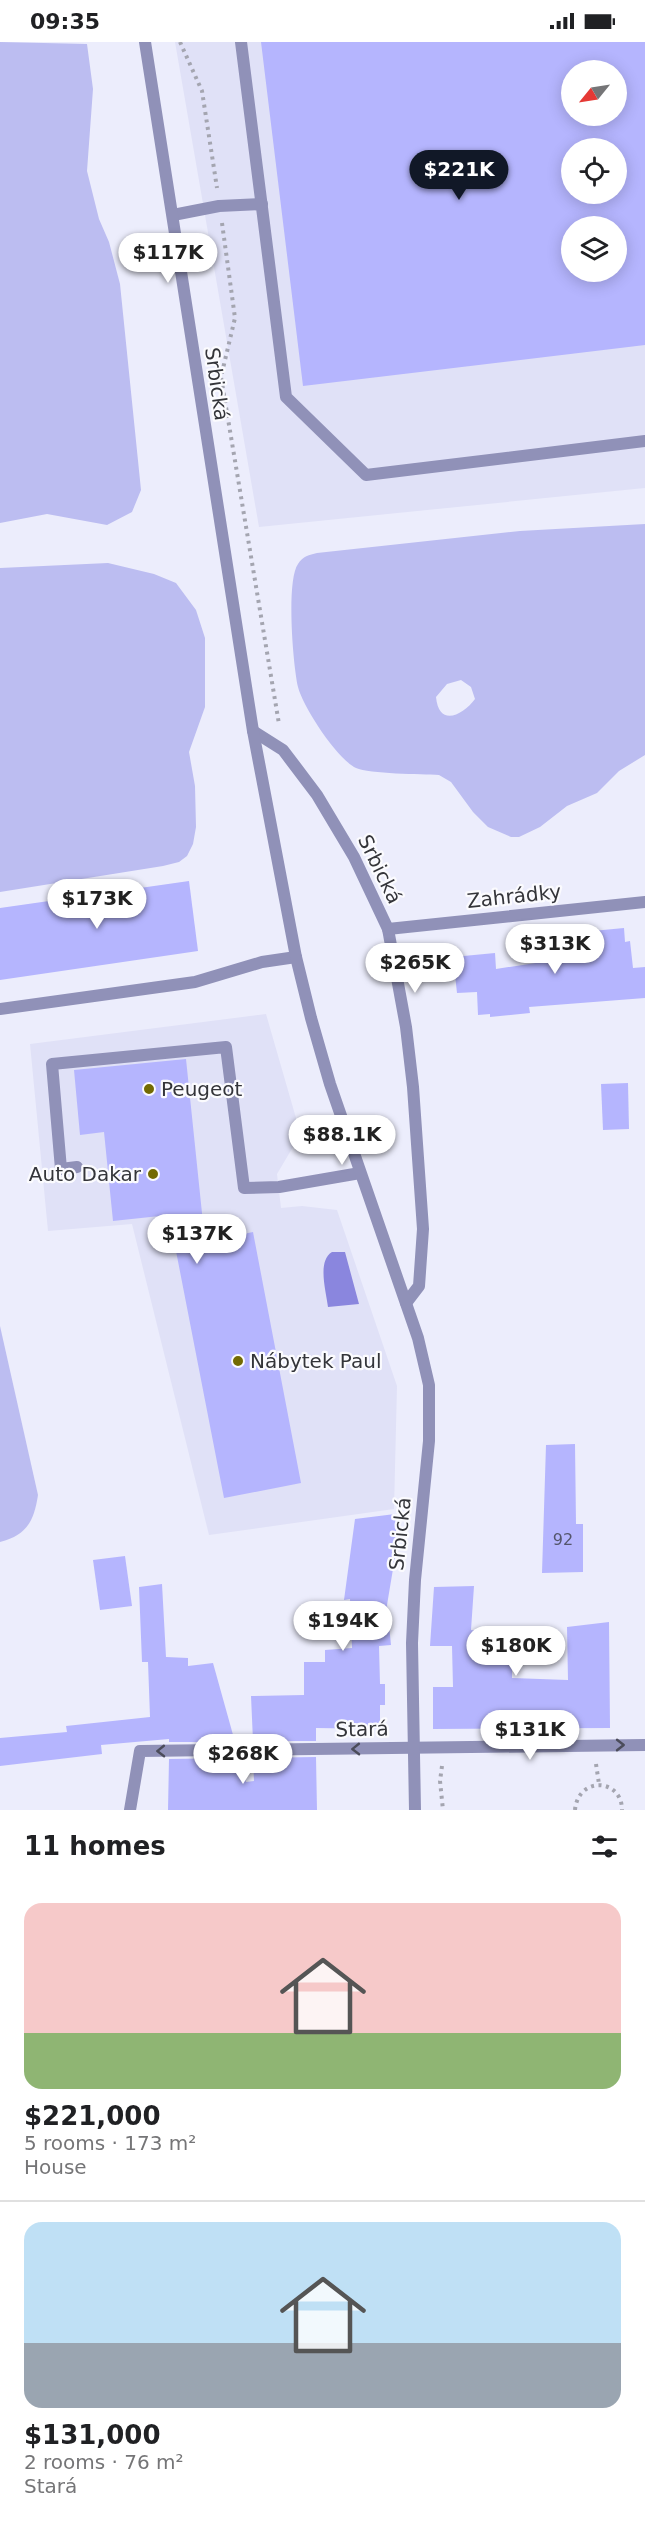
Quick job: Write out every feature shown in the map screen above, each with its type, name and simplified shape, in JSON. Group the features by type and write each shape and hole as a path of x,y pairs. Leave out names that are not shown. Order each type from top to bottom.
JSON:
{"street":[{"name":"Srbická","path":"145,42 218,523 253,731 296,957 330,1084 426,1365 430,1412 415,1580 412,1643 416,1810"},
{"path":"241,42 286,397 366,475 645,441"},
{"path":"172,215 219,206 262,204"},
{"name":"Srbická","path":"253,731 283,750 317,795 354,856 388,929 406,1026 413,1087 423,1229 419,1286 406,1303"},
{"name":"Zahrádky","path":"388,929 645,902"},
{"path":"0,1009 195,982 262,962 296,957"},
{"path":"77,1167 61,1168 52,1064 226,1047 244,1188 279,1187 360,1173"},
{"name":"Stará","path":"130,1810 140,1751 645,1745"}],"path":[{"path":"180,42 202,91 219,206 235,318 221,377 283,750"},
{"path":"443,1810 440,1781 445,1746"},
{"path":"575,1810 576,1799 585,1788 599,1784 611,1788 618,1795 622,1810"}],"shaded area":[{"path":"0,42 87,44 93,89 87,171 99,219 109,242 120,284 141,490 132,512 107,525 47,514 0,523"},
{"path":"175,42 645,42 645,488 259,527"},
{"path":"645,524 645,755 619,771 597,793 567,806 540,827 519,837 511,837 488,827 473,812 451,782 439,775 383,773 356,768 348,763 331,744 301,696 294,661 291,605 294,573 300,561 309,555 520,531","holes":["461,680 471,687 475,699 470,705 452,716 442,713 436,697 447,684"]},
{"path":"108,563 154,574 176,583 196,610 205,638 205,707 189,752 195,786 196,827 193,844 187,856 179,862 163,866 0,892 0,568"},
{"path":"266,1014 296,1118 293,1147 277,1174 281,1208 302,1206 337,1210 397,1386 394,1509 209,1535 132,1224 48,1231 30,1044"},
{"path":"332,1252 345,1252 359,1304 328,1307 324,1269 327,1256"},
{"path":"0,1326 38,1495 28,1526 17,1535 0,1542"}],"building":[{"path":"261,42 645,42 645,345 303,386"},
{"path":"189,881 198,951 0,980 0,908"},
{"path":"624,928 625,942 630,941 633,968 645,967 645,998 529,1007 530,1013 490,1017 490,1014 478,1015 477,992 457,993 453,957 495,953 496,969 542,962 540,936"},
{"path":"186,1059 205,1242 253,1232 301,1483 224,1498 169,1215 113,1221 104,1132 80,1135 74,1070"},
{"path":"628,1083 629,1129 603,1130 601,1084"},
{"path":"575,1444 576,1524 583,1524 583,1572 542,1573 546,1445"},
{"path":"395,1514 397,1545 387,1605 391,1645 379,1646 380,1684 385,1684 385,1705 380,1705 380,1729 316,1728 316,1741 253,1741 251,1696 304,1695 304,1662 325,1662 325,1650 352,1648 350,1599 344,1600 355,1519"},
{"path":"125,1556 132,1606 100,1610 93,1560"},
{"path":"162,1584 166,1657 188,1658 188,1666 213,1663 235,1742 169,1742 169,1739 101,1745 102,1754 0,1766 0,1738 67,1732 66,1726 150,1717 148,1662 142,1662 139,1587"},
{"path":"474,1586 471,1630 477,1631 478,1645 512,1644 512,1678 568,1680 567,1627 609,1622 610,1728 433,1729 433,1687 453,1687 452,1646 430,1646 434,1587"},
{"path":"316,1757 317,1810 168,1810 169,1759 240,1758 246,1782 254,1781 253,1758"}],"place":[{"name":"Peugeot","path":"149,1089"},
{"name":"Auto Dakar","path":"153,1174"},
{"name":"Nábytek Paul","path":"238,1361"}]}
